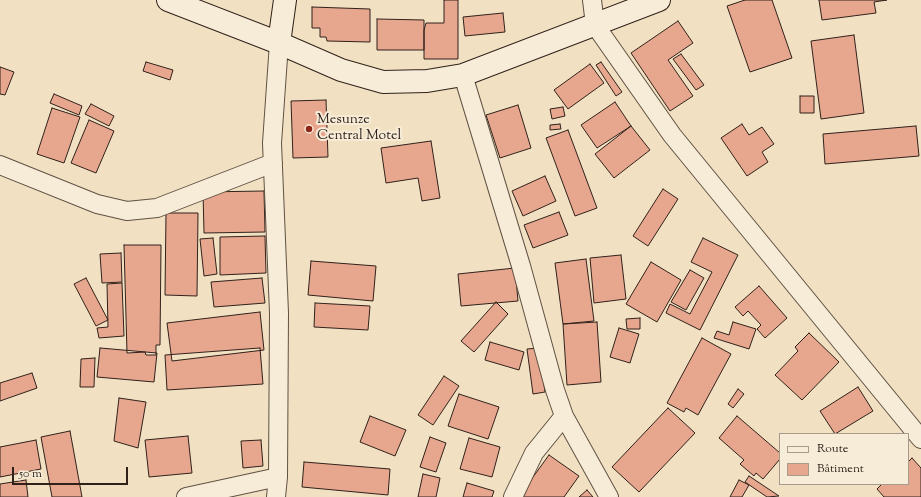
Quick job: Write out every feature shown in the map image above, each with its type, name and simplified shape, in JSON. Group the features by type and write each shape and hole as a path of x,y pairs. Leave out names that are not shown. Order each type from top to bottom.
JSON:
{"street":[{"path":"168,0 279,43 341,70 384,82 427,81 463,75 659,0"},
{"path":"276,497 278,477 279,313 272,143 279,43 285,0"},
{"path":"592,0 595,25 672,135 921,439"},
{"path":"463,75 521,266 555,390 564,416 609,497"},
{"path":"0,165 97,204 127,211 157,208 273,163"},
{"path":"513,497 534,453 564,416"},
{"path":"186,497 278,477"}],"building":[{"path":"444,0 458,0 458,59 424,59 424,30 426,23 444,23"},
{"path":"745,0 772,0 792,58 750,72 727,6"},
{"path":"819,0 887,0 874,2 876,13 822,20"},
{"path":"312,7 370,9 370,42 327,41 326,37 320,37 320,28 312,28"},
{"path":"503,13 505,32 465,36 463,17"},
{"path":"377,19 424,20 424,50 377,50"},
{"path":"678,21 693,43 668,60 693,96 670,111 631,53"},
{"path":"854,35 864,113 821,119 811,41"},
{"path":"681,54 704,85 696,90 673,59"},
{"path":"146,62 173,70 170,80 143,71"},
{"path":"601,62 622,92 616,96 596,65"},
{"path":"590,64 604,83 568,109 554,90"},
{"path":"0,67 14,72 5,95 0,94"},
{"path":"54,94 82,106 79,115 50,103"},
{"path":"800,96 814,96 814,113 800,113"},
{"path":"326,100 328,157 293,158 291,101"},
{"path":"615,102 631,126 597,148 581,125"},
{"path":"91,104 114,116 109,126 85,114"},
{"path":"518,105 531,148 500,158 486,115"},
{"path":"563,107 565,116 552,119 550,109"},
{"path":"52,108 80,117 64,163 37,154"},
{"path":"89,120 114,131 96,173 71,163"},
{"path":"560,124 561,129 550,130 550,125"},
{"path":"742,124 749,135 762,127 774,144 762,152 768,162 747,176 721,138"},
{"path":"631,126 650,150 614,178 595,154"},
{"path":"916,126 919,156 825,164 823,134"},
{"path":"568,130 597,208 575,216 546,138"},
{"path":"431,141 440,198 422,201 418,178 386,183 381,148"},
{"path":"545,176 556,201 523,216 512,191"},
{"path":"663,189 678,199 648,246 633,236"},
{"path":"264,191 265,232 204,233 203,192"},
{"path":"559,212 568,235 533,248 524,225"},
{"path":"166,213 198,213 197,296 165,295"},
{"path":"265,236 266,273 220,275 220,237"},
{"path":"213,238 217,274 204,276 200,239"},
{"path":"703,238 738,255 700,330 666,313 670,304 690,314 712,272 691,262"},
{"path":"124,245 161,245 160,345 156,345 156,355 146,355 145,352 127,353"},
{"path":"121,253 122,282 102,283 100,254"},
{"path":"621,255 626,299 594,303 590,258"},
{"path":"586,259 594,321 563,324 555,263"},
{"path":"311,261 376,266 373,301 308,295"},
{"path":"651,262 681,280 657,322 626,304"},
{"path":"515,268 518,301 461,306 458,274"},
{"path":"690,270 704,278 686,310 671,302"},
{"path":"86,278 108,320 96,326 74,284"},
{"path":"262,278 265,303 214,307 211,282"},
{"path":"122,283 124,336 99,338 97,328 108,327 107,284"},
{"path":"759,286 787,318 765,338 757,329 761,325 748,311 743,316 735,307"},
{"path":"496,302 508,314 474,352 461,341"},
{"path":"315,303 370,306 368,330 314,327"},
{"path":"260,312 264,350 172,361 167,323"},
{"path":"640,318 640,329 627,329 626,319"},
{"path":"597,322 601,382 567,385 563,324"},
{"path":"733,322 756,329 749,349 714,338 717,331 729,335"},
{"path":"619,328 639,334 630,363 610,357"},
{"path":"809,333 839,362 802,400 775,375 798,351 795,347"},
{"path":"702,338 731,354 698,415 686,408 684,412 667,403"},
{"path":"490,342 524,352 519,370 485,360"},
{"path":"100,348 157,353 154,382 97,377"},
{"path":"260,348 263,384 167,390 165,355"},
{"path":"539,348 545,392 533,394 527,349"},
{"path":"95,358 94,387 80,387 81,359"},
{"path":"32,373 37,388 0,401 0,383"},
{"path":"444,376 459,386 433,425 418,415"},
{"path":"858,387 873,411 834,433 820,411"},
{"path":"738,389 744,394 733,408 728,404"},
{"path":"459,394 499,407 488,439 448,426"},
{"path":"119,398 146,402 138,448 114,441"},
{"path":"668,408 695,433 639,492 612,467"},
{"path":"370,416 406,430 395,456 360,442"},
{"path":"737,416 779,452 779,460 763,479 756,473 754,476 740,464 744,460 719,438"},
{"path":"70,431 82,497 52,497 41,437"},
{"path":"188,436 192,473 149,477 145,440"},
{"path":"430,437 446,443 436,472 420,467"},
{"path":"469,438 500,447 492,477 460,469"},
{"path":"36,440 41,469 0,477 0,447"},
{"path":"261,440 263,466 243,468 241,441"},
{"path":"549,455 579,476 564,497 523,497 520,495"},
{"path":"912,458 921,468 921,497 884,497 877,489 881,485 909,485 909,461"},
{"path":"304,462 390,469 388,495 302,487"},
{"path":"423,474 440,478 436,497 418,497"},
{"path":"749,476 779,496 767,497 745,482"},
{"path":"26,480 28,497 0,497 0,484"},
{"path":"739,480 749,485 742,497 730,497"},
{"path":"467,483 494,491 492,497 463,497"},
{"path":"587,490 593,497 579,497"}],"place":[{"name":"Mesunze Central Motel","path":"309,129"}]}
